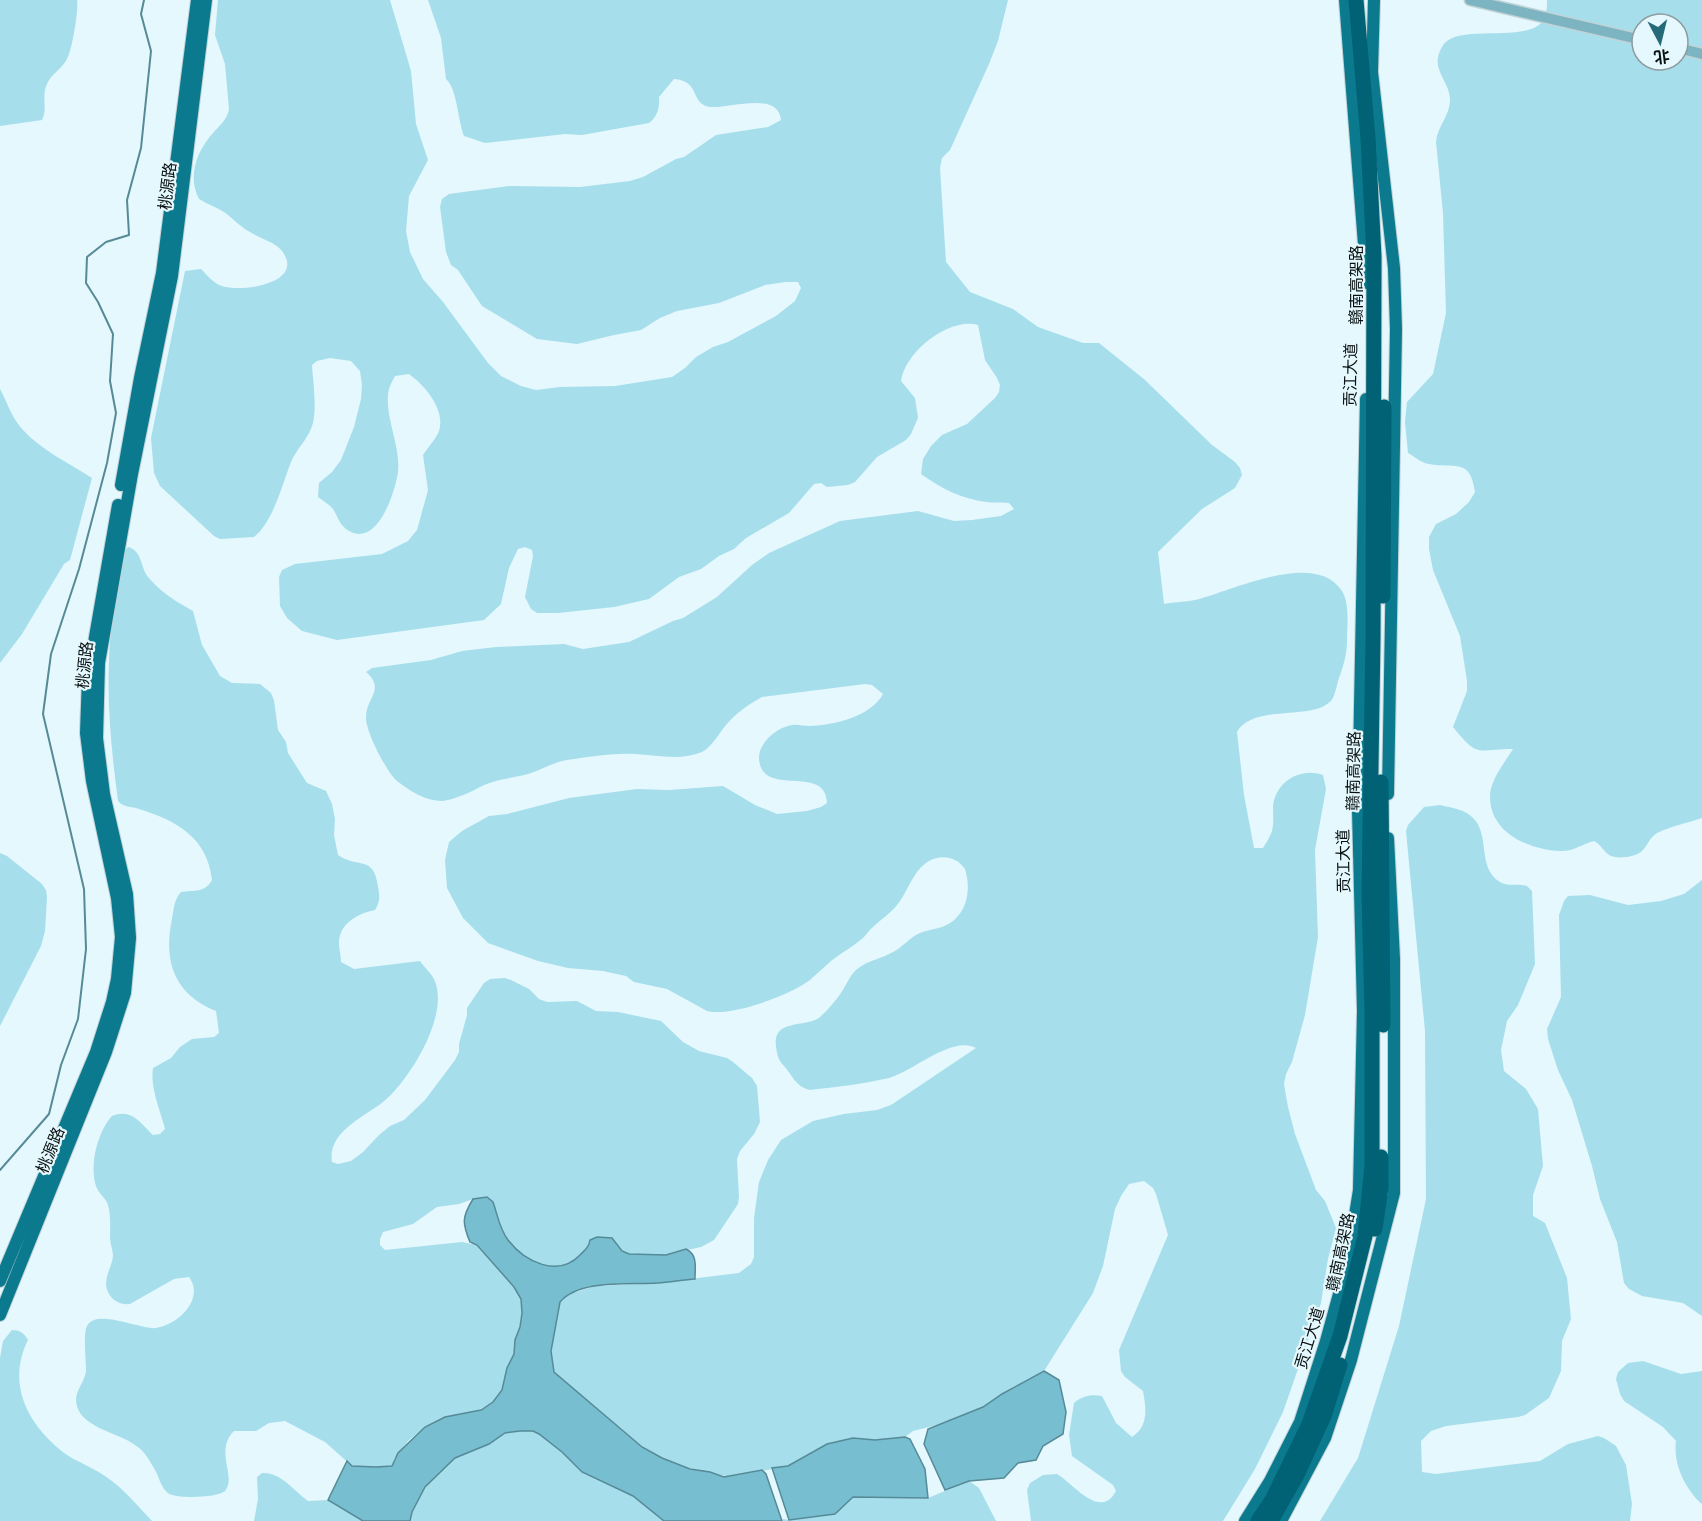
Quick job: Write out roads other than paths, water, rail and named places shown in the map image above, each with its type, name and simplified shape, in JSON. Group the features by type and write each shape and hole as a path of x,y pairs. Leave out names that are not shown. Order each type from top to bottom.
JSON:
{"highway":[{"name":"赣南高架路","path":"1271,1521 1298,1473 1324,1416 1354,1322 1372,1248 1381,1188 1383,965 1374,257 1368,138 1356,0"},
{"name":"赣南高架路","path":"1258,1521 1272,1500 1309,1424 1340,1336 1365,1236 1372,1165 1369,882 1383,256 1365,0"},
{"path":"1379,509 1395,435"},
{"path":"1366,436 1379,509"}],"main road":[{"name":"桃源路","path":"0,1281 96,1052 117,980 121,937 117,898 92,781 86,733 88,677 140,378 162,273 197,0"},
{"name":"桃源路","path":"0,1315 103,1062 124,993 130,938 127,894 104,794 97,738 99,663 132,474 172,276 206,0"},
{"name":"贡江大道","path":"1245,1521 1270,1481 1300,1422 1347,1265 1359,1190 1363,1011 1358,810 1367,270 1345,0"},
{"path":"1281,1521 1325,1438 1351,1360 1394,1193 1394,958 1387,809 1395,435 1394,268 1372,72 1374,0"}],"street":[{"path":"1470,0 1630,37"}],"waterway":[{"path":"0,1170 49,1114 61,1065 78,1019 86,949 84,889 43,714 51,654 79,569 107,463 116,413 110,381 113,334 86,283 87,257 106,242 129,235 127,200 141,148 151,51 141,14 144,0"}]}
